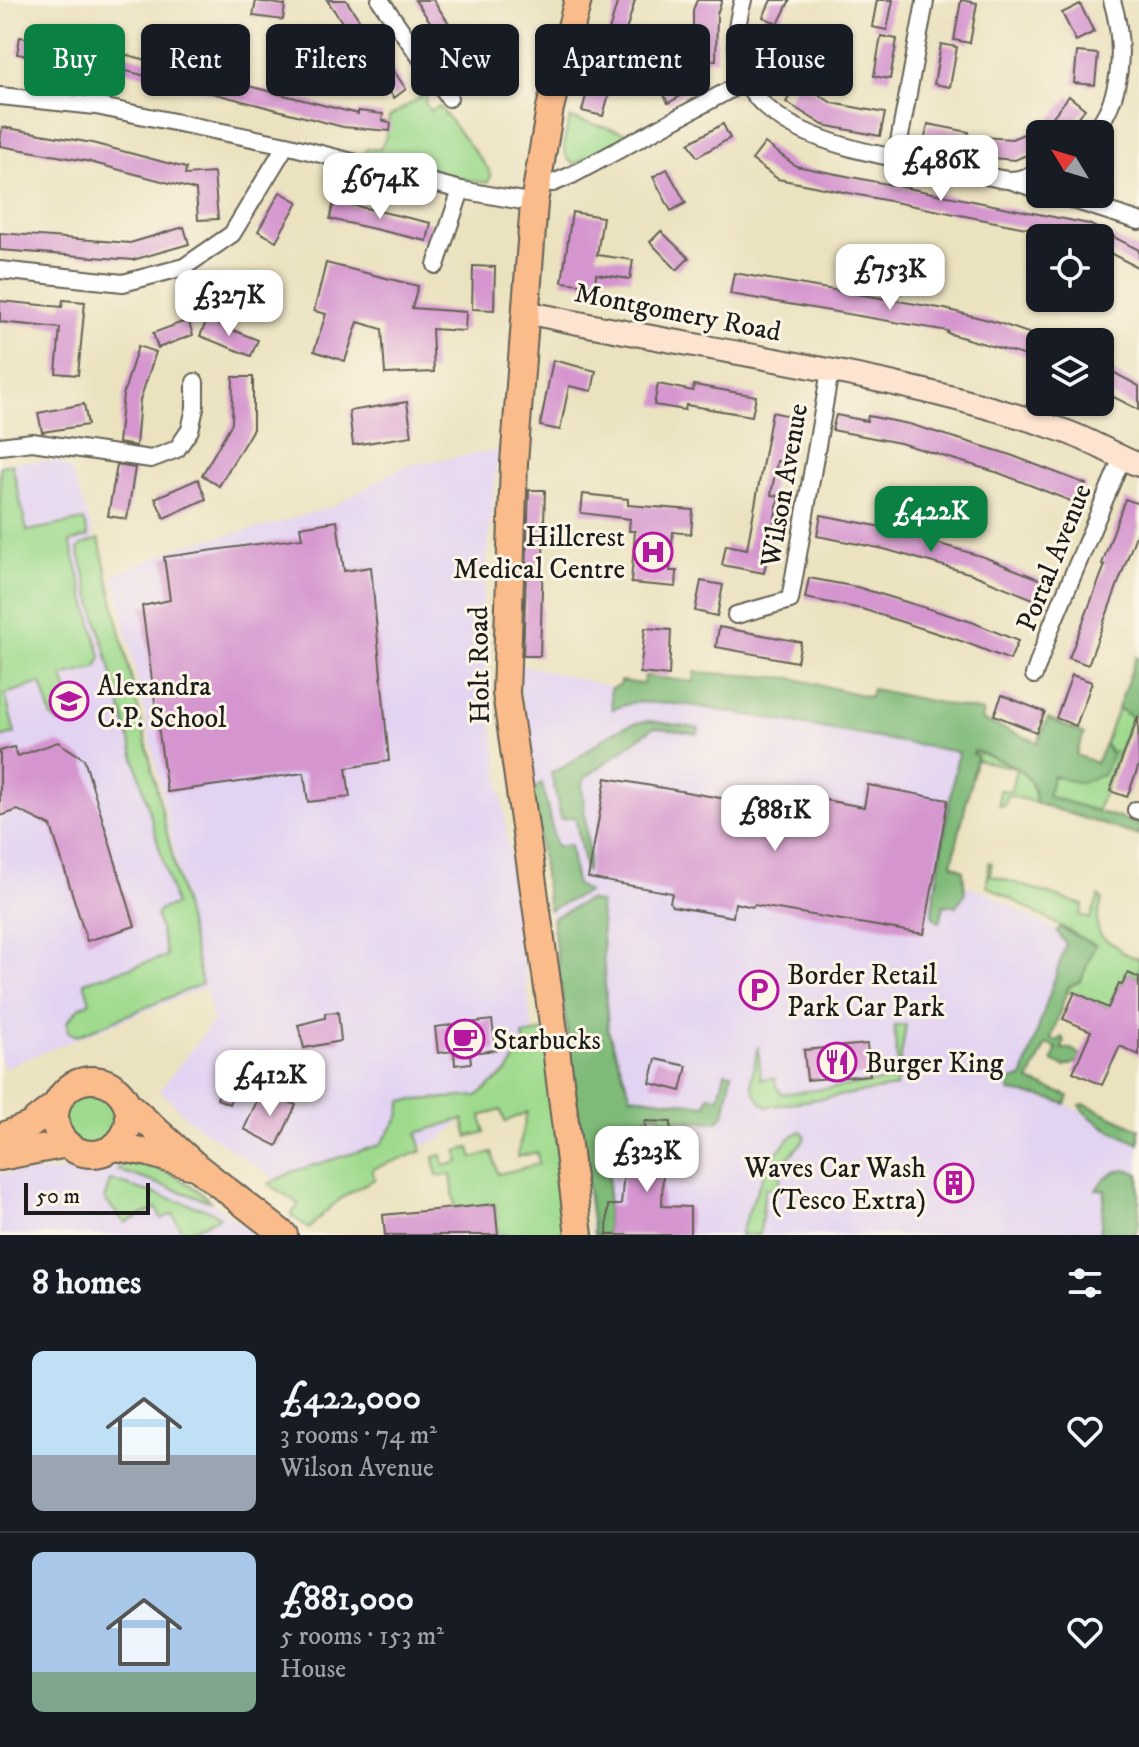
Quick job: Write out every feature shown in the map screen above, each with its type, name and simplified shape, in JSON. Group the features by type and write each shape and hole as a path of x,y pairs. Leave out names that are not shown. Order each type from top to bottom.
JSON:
{"main road":[{"name":"Holt Road","path":"578,0 550,108 536,193 514,463 506,693 579,1235"},
{"path":"0,1137 29,1126 57,1104 69,1087 88,1080 108,1083 197,1167 284,1235"},
{"path":"57,1104 56,1126 67,1144 75,1150 95,1154 115,1147 123,1138 128,1128 127,1104"},
{"path":"0,1157 67,1144"},
{"path":"115,1147 197,1167"}],"street":[{"path":"380,0 449,98"},
{"path":"738,24 743,0"},
{"path":"1101,120 1110,107 1119,65 1121,39 1112,0"},
{"path":"896,158 925,2"},
{"path":"0,96 96,106 286,145 461,190 536,193 726,92"},
{"path":"755,96 778,119 815,137 1026,185"},
{"path":"0,270 123,283 184,267 232,234 286,145"},
{"path":"1010,180 1026,177"},
{"path":"436,265 461,190"},
{"path":"1098,208 1139,221"},
{"name":"Montgomery Road","path":"526,312 830,371 1004,413 1070,433 1130,462"},
{"name":"Wilson Avenue","path":"736,615 790,600 830,371"},
{"path":"0,446 32,442 151,459 177,449 190,430 195,408 195,382"},
{"name":"Portal Avenue","path":"1034,675 1051,627 1130,462"}],"shaded area":[{"path":"498,450 480,627 535,1050 512,1076 441,1139 289,1189 188,1119 160,1090 213,1022 205,987 4,1068 0,1056 0,463 58,462 71,470 108,580 189,915 114,575 184,545 272,525 334,506 404,466"},
{"path":"518,664 633,692 974,751 948,881 986,892 1057,932 1066,944 1022,1078 1043,1097 1059,1101 1090,1118 1139,1138 1139,1224 1134,1235 592,1235"},
{"path":"131,1163 191,1184 253,1235 0,1235 0,1173 65,1171"}],"green space":[{"path":"428,96 425,103 430,111 439,106 489,170 491,176 488,183 457,178 452,188 361,163 366,149 380,149 386,137 389,117"},
{"path":"570,118 634,135 574,164 564,150"},
{"path":"12,464 27,531 84,520 88,537 70,542 101,657 96,668 63,676 74,712 70,719 60,724 52,718 41,683 5,694 15,734 0,738 0,466"},
{"path":"99,539 202,984 77,1036 68,1032 67,1022 79,1008 90,1002 84,982 167,956 156,915 160,909 175,905 78,550 81,545"},
{"path":"1136,657 1139,659 1139,712 1132,717 1118,708"},
{"path":"695,672 792,678 870,697 872,689 983,712 981,720 1038,742 1048,718 1084,734 1076,755 1096,763 1105,744 1110,752 1114,752 1103,775 1079,783 1053,776 1047,796 1139,824 1139,836 1036,803 1030,781 1015,767 974,751 973,754 977,756 952,864 963,870 965,894 956,906 944,905 940,923 933,917 932,909 958,752 690,705 636,702 612,709 610,689 620,685 620,681 643,684 645,676 694,682"},
{"path":"1118,708 1132,717 1097,811 1047,796 1053,776 1079,783 1110,752 1105,744"},
{"path":"650,721 699,728 698,734 654,727 585,778 582,786 589,858 586,873 575,817 561,819 551,773 621,728"},
{"path":"974,751 1005,763 1015,768 976,760"},
{"path":"1016,768 1030,782 1036,803 1008,795 1004,806 999,805 999,790 1011,791"},
{"path":"542,783 556,847 570,845 576,885 588,892 549,910 533,796 534,789"},
{"path":"989,862 992,863 990,875 1083,905 1080,915 1090,919 1099,896 1102,900 1099,931 1121,952 1139,959 1139,978 1128,973 1108,1008 1076,993 1066,993 1095,945 987,886"},
{"path":"588,900 600,903 608,1030 631,1096 706,1105 708,1096 719,1097 725,1072 732,1073 724,1115 717,1122 660,1120 660,1116 649,1115 640,1125 623,1124 612,1128 607,1235 594,1235 552,918"},
{"path":"1060,928 1095,945 1081,981 1068,987 1051,1039 1057,1041 1062,1037 1062,1049 1071,1049 1081,1055 1078,1062 1065,1067 1052,1061 1057,1048 1046,1044 1029,1081 1069,1096 1066,1104 1009,1092 1010,1080 1022,1078 1066,944 1057,932"},
{"path":"906,1025 896,1087 767,1107 755,1093 752,1080 758,1046 761,1079 775,1078 782,1094 894,1080 898,1071 894,1026"},
{"path":"545,1031 568,1235 498,1235 495,1204 455,1208 451,1175 437,1176 434,1157 442,1155 444,1166 459,1162 457,1151 470,1148 473,1158 492,1152 498,1174 539,1164 537,1152 517,1157 527,1112 505,1122 501,1110 481,1116 485,1132 468,1137 463,1119 417,1133 422,1151 372,1169 375,1179 339,1200 309,1229 291,1215 299,1204 268,1184 295,1171 380,1145 399,1117 402,1101 477,1096 507,1072 525,1046 523,1035"},
{"path":"92,1088 113,1096 121,1117 113,1138 92,1146 71,1138 63,1117 71,1096"},
{"path":"1085,1104 1139,1129 1139,1144 1091,1118 1080,1105"},
{"path":"801,1131 805,1135 804,1140 782,1165 779,1189 765,1188 760,1235 740,1235 771,1162 790,1138"},
{"path":"131,1163 174,1176 212,1202 117,1170 123,1164"},
{"path":"1127,1169 1139,1174 1139,1224 1134,1235 1100,1235 1105,1190 1096,1190 1108,1175"},
{"path":"110,1180 211,1211 220,1217 183,1234 173,1214 161,1219 157,1208 125,1223 104,1199"}],"building":[{"path":"327,0 346,0 362,24 343,24"},
{"path":"415,0 433,0 449,24 432,24"},
{"path":"618,0 635,0 628,24 611,24"},
{"path":"697,0 722,0 717,14 716,60 710,60 710,24 693,24"},
{"path":"771,0 790,0 778,24 763,17"},
{"path":"877,0 893,0 887,30 872,27"},
{"path":"961,0 977,3 970,43 954,40"},
{"path":"256,1 285,5 283,20 253,16"},
{"path":"1080,4 1094,32 1076,41 1062,13"},
{"path":"881,36 897,39 890,79 874,76"},
{"path":"20,37 24,38 24,55 17,54"},
{"path":"941,44 957,47 950,87 934,84"},
{"path":"1077,52 1098,54 1095,85 1074,83"},
{"path":"125,54 141,59 141,75 125,71"},
{"path":"395,73 406,89 394,98 393,96"},
{"path":"250,86 266,90 266,96 288,96 358,114 358,111 383,114 382,120 391,123 390,131 343,127 223,96 250,96"},
{"path":"586,96 608,96 603,116 582,111"},
{"path":"664,96 681,96 668,103"},
{"path":"790,96 821,96 832,103 885,113 880,136 823,125 786,102"},
{"path":"1069,96 1085,109 1076,120 1050,120"},
{"path":"723,124 730,138 697,157 689,143"},
{"path":"928,124 969,132 968,136 1012,139 1026,133 1026,155 1015,160 923,148"},
{"path":"2,127 92,143 186,168 185,175 214,173 218,219 198,220 196,190 86,161 0,146"},
{"path":"765,143 796,166 1089,224 1026,224 1026,228 778,179 752,160"},
{"path":"667,169 686,203 671,211 653,177"},
{"path":"280,192 298,202 276,241 258,231"},
{"path":"334,201 431,223 427,241 330,219"},
{"path":"572,212 603,217 597,255 633,260 630,279 596,274 595,286 562,282"},
{"path":"184,227 189,244 133,260 0,250 0,233 130,243"},
{"path":"661,231 689,258 677,270 650,242"},
{"path":"1114,237 1139,250 1139,268 1114,255"},
{"path":"326,263 418,286 412,308 466,312 465,331 432,329 434,372 385,374 382,329 358,322 345,361 314,351 326,314 314,311"},
{"path":"473,266 495,267 494,310 472,309"},
{"path":"734,273 945,309 1026,332 1026,356 948,331 730,294"},
{"path":"63,300 85,302 78,375 56,373 60,328 0,322 0,301 62,307"},
{"path":"188,320 193,335 158,348 153,333"},
{"path":"207,320 258,340 251,356 200,336"},
{"path":"138,346 156,352 140,400 136,446 118,443 123,395"},
{"path":"553,360 596,371 592,391 569,386 560,430 540,426"},
{"path":"1114,373 1139,386 1139,410 1114,397"},
{"path":"233,377 253,377 253,429 219,486 202,475 232,423"},
{"path":"658,384 693,391 694,385 756,396 752,416 686,405 685,410 654,405"},
{"path":"407,402 412,436 353,445 349,411"},
{"path":"84,404 88,425 42,432 38,413"},
{"path":"772,412 794,417 785,462 777,461 771,495 779,496 764,573 722,565 726,545 747,549"},
{"path":"836,415 867,421 868,416 909,424 1008,454 1086,484 1078,504 999,473 900,443 832,430"},
{"path":"117,465 135,468 127,519 108,516"},
{"path":"198,479 206,499 164,518 155,498"},
{"path":"529,490 545,490 540,656 523,656"},
{"name":"Hillcrest Medical Centre","path":"583,494 628,499 628,505 693,510 691,534 673,532 670,571 677,571 676,587 631,583 635,531 629,531 630,519 581,513"},
{"path":"1125,499 1139,504 1139,527 1088,665 1069,658 1105,565 1102,564"},
{"path":"821,515 882,527 984,557 1046,582 1038,601 972,574 884,549 817,536"},
{"path":"337,521 344,571 371,567 389,761 346,768 350,797 308,802 304,773 167,792 142,606 170,600 164,557 302,538 300,527"},
{"path":"809,578 857,587 972,622 1018,641 1010,660 862,609 805,598"},
{"path":"701,581 723,585 717,616 695,611"},
{"path":"719,627 801,642 797,662 716,647"},
{"path":"645,628 671,630 669,676 640,673"},
{"path":"1072,675 1092,682 1076,726 1056,718"},
{"path":"1002,695 1045,712 1036,732 994,715"},
{"path":"1138,717 1139,765 1127,797 1110,791"},
{"path":"58,742 84,759 135,926 87,941 51,826 18,810 0,816 0,751 14,747 18,756"},
{"path":"606,778 777,808 778,803 818,809 819,799 864,807 868,785 948,800 924,934 735,903 733,917 672,906 672,893 588,878"},
{"path":"1128,973 1139,978 1139,1055 1120,1046 1102,1085 1073,1072 1091,1031 1063,1019 1075,992 1108,1008"},
{"path":"338,1012 341,1041 304,1048 298,1025 325,1018 325,1013"},
{"name":"Starbucks","path":"492,1020 496,1050 470,1053 471,1063 455,1065 454,1051 438,1053 435,1027"},
{"name":"Burger King","path":"867,1044 870,1075 807,1080 804,1050"},
{"path":"656,1059 687,1066 681,1091 650,1083"},
{"path":"227,1073 239,1079 229,1104 217,1099"},
{"path":"262,1090 296,1105 277,1146 244,1129"},
{"path":"645,1121 671,1122 670,1135 664,1135 662,1206 690,1207 690,1235 607,1235 608,1205 621,1205 625,1159 646,1160"},
{"path":"495,1204 498,1235 385,1235 383,1215"}],"place":[{"name":"Hillcrest Medical Centre","path":"653,552"},
{"name":"Alexandra C.P. School","path":"69,701"},
{"name":"Border Retail Park Car Park","path":"759,990"},
{"name":"Starbucks","path":"465,1039"},
{"name":"Burger King","path":"837,1062"},
{"name":"Waves Car Wash (Tesco Extra)","path":"954,1183"}]}
